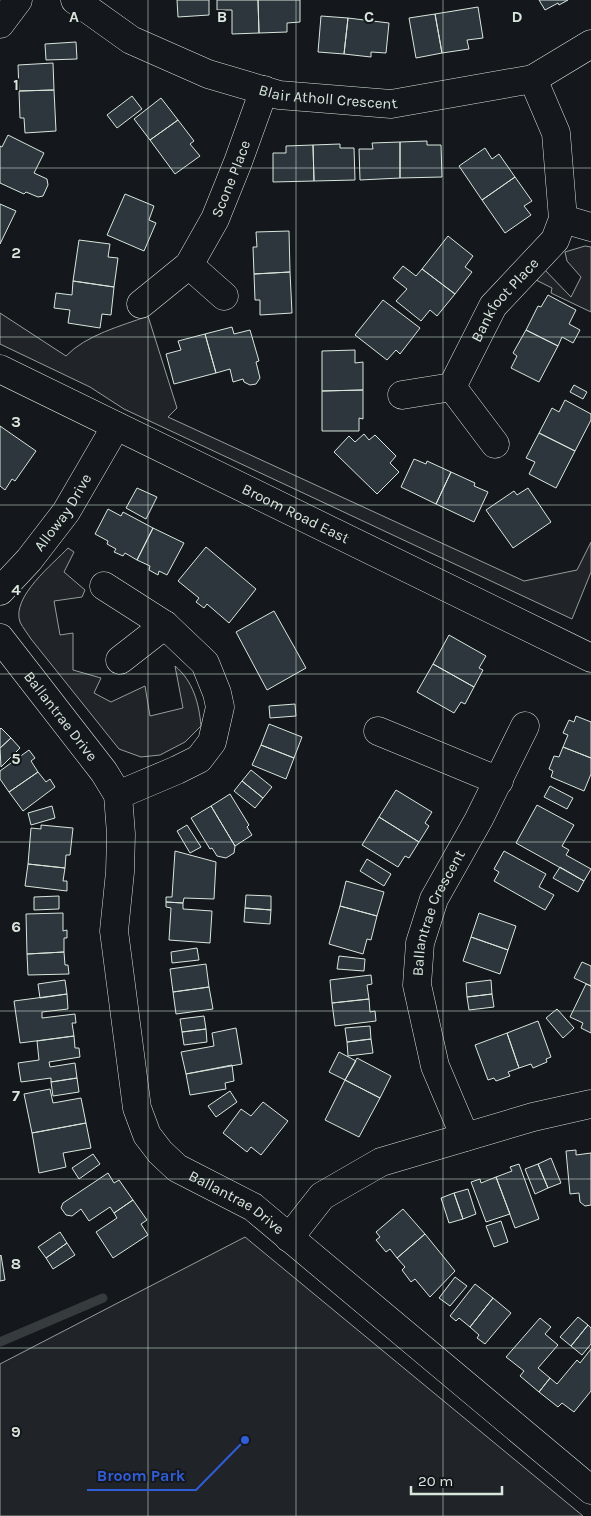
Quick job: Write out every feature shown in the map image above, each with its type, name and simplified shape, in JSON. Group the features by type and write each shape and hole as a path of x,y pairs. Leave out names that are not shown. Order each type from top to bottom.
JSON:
{"street":[{"path":"0,24 18,0"},
{"name":"Blair Atholl Crescent","path":"75,0 131,40 208,74 280,95 390,104 532,79 591,44"},
{"path":"532,79 556,133 564,219 591,227"},
{"name":"Scone Place","path":"141,304 189,265 215,218 264,90"},
{"name":"Bankfoot Place","path":"452,387 493,306 555,240 564,219"},
{"path":"189,265 224,296"},
{"name":"Broom Road East","path":"0,369 591,658"},
{"path":"402,395 452,387 496,444"},
{"name":"Alloway Drive","path":"0,591 29,560 66,512 116,426"},
{"path":"104,586 165,625 205,663 217,693 220,707 212,742 199,759 118,795"},
{"path":"120,660 165,625"},
{"name":"Ballantrae Drive","path":"0,638 104,772 118,795 121,834 120,872 114,931 137,1108 147,1136 177,1168 253,1207 591,1490"},
{"name":"Ballantrae Crescent","path":"465,1138 435,1066 417,985 420,943 434,899 499,781 525,726"},
{"path":"378,731 499,781"},
{"path":"289,1238 322,1196 381,1162 532,1117 591,1104"}],"shaded area":[{"path":"585,246 591,247 591,312 551,293 552,288 532,278 544,269 571,297 581,277 567,261 565,252"},
{"path":"0,313 66,356 83,342 148,316 177,408 168,417 524,581 577,570 591,542 591,572 572,619 124,409 90,387 0,344"},
{"path":"68,548 74,552 64,572 85,590 82,597 54,601 60,635 73,633 73,670 101,678 94,693 111,702 145,686 150,716 183,708 175,666 191,686 197,701 200,717 201,726 185,742 160,755 141,757 119,749 21,624 19,612 27,592"},
{"path":"245,1237 583,1516 0,1516 0,1364"}],"building":[{"path":"177,0 209,0 209,15 178,17"},
{"path":"217,0 258,0 259,33 232,34 232,10 217,10"},
{"path":"258,0 300,0 300,22 287,23 287,32 259,33"},
{"path":"539,0 568,0 545,10"},
{"path":"478,7 483,38 467,40 469,49 442,53 435,14"},
{"path":"435,14 442,53 416,58 409,18"},
{"path":"321,16 348,18 344,54 318,52"},
{"path":"348,18 389,23 386,53 371,52 371,57 344,54"},
{"path":"76,42 77,59 46,60 45,44"},
{"path":"53,63 54,90 19,91 18,65"},
{"path":"54,90 56,131 25,133 24,118 20,118 19,91"},
{"path":"132,96 142,109 117,128 107,115"},
{"path":"161,98 178,120 150,140 134,119"},
{"path":"178,120 194,141 190,144 200,156 175,174 150,140"},
{"path":"8,135 44,153 34,173 47,179 48,185 43,196 38,197 26,192 24,194 0,183 0,146 2,147"},
{"path":"427,141 427,145 441,145 442,177 400,178 400,142"},
{"path":"400,142 400,178 360,180 359,149 373,149 372,143"},
{"path":"340,144 340,148 354,148 355,180 314,181 313,145"},
{"path":"313,145 314,181 273,182 273,153 286,153 286,146"},
{"path":"485,148 492,159 499,154 515,177 482,200 459,166"},
{"path":"515,177 532,201 524,206 531,215 505,233 482,200"},
{"path":"125,194 154,206 149,220 156,223 144,251 107,235"},
{"path":"0,204 16,211 0,244"},
{"path":"289,231 290,272 254,274 253,247 257,247 256,232"},
{"path":"448,236 473,256 465,267 472,272 455,294 422,269"},
{"path":"79,240 110,244 108,257 118,258 114,287 73,281"},
{"path":"403,266 416,276 422,269 455,294 437,316 430,310 421,321 396,301 407,289 393,278"},
{"path":"290,272 292,313 260,315 260,300 255,300 254,274"},
{"path":"73,281 114,287 111,315 102,314 100,328 68,323 70,310 54,308 56,293 72,295"},
{"path":"548,295 576,310 569,324 580,330 573,343 562,337 558,346 526,330 538,306 541,307"},
{"path":"383,300 420,328 400,354 396,350 387,360 355,335"},
{"path":"232,327 234,334 250,330 259,361 256,362 260,378 256,384 250,385 244,382 243,379 233,382 230,369 216,373 205,334"},
{"path":"526,330 558,346 539,382 511,368 517,356 513,353"},
{"path":"205,334 216,373 174,384 166,354 181,350 178,341"},
{"path":"355,350 355,363 363,362 363,390 322,391 322,351"},
{"path":"574,385 587,392 583,399 570,392"},
{"path":"363,390 363,419 359,418 359,431 322,431 322,391"},
{"path":"565,400 591,414 591,420 575,451 539,433 552,408 559,412"},
{"path":"0,426 36,451 15,481 12,479 5,490 0,486"},
{"path":"539,433 575,451 556,488 529,474 535,462 526,458"},
{"path":"364,434 369,440 375,435 396,456 390,463 399,472 377,494 334,452 349,436 355,442"},
{"path":"414,459 426,464 427,461 451,472 436,504 401,487"},
{"path":"451,472 475,483 474,486 488,492 474,522 436,504"},
{"path":"137,488 157,497 146,519 126,508"},
{"path":"528,488 551,522 513,548 486,510 514,491 517,495"},
{"path":"108,509 121,516 123,512 153,528 137,560 125,553 123,556 114,552 116,549 107,544 108,541 95,534"},
{"path":"153,528 184,543 167,575 159,571 158,575 149,570 150,566 137,560"},
{"path":"206,547 256,589 229,623 207,604 204,608 196,602 199,598 178,581"},
{"path":"274,611 306,668 267,690 236,632"},
{"path":"449,635 486,656 479,668 483,670 474,687 433,664"},
{"path":"433,664 474,687 465,704 461,702 454,713 417,692"},
{"path":"295,704 296,716 270,718 269,706"},
{"path":"576,716 591,722 591,758 563,747 568,735 563,733 569,720 574,722"},
{"path":"269,724 302,737 294,758 261,745"},
{"path":"0,729 11,738 0,748"},
{"path":"11,738 20,748 1,767 0,748"},
{"path":"261,745 294,758 286,779 252,765"},
{"path":"563,747 591,758 591,774 584,791 551,777 553,771 549,769 554,756 559,757"},
{"path":"29,750 35,758 31,761 38,772 9,792 0,779 0,771"},
{"path":"251,770 272,787 263,798 242,781"},
{"path":"38,772 46,782 50,779 55,787 23,811 9,792"},
{"path":"242,781 263,798 255,808 234,791"},
{"path":"550,786 573,798 567,809 544,797"},
{"path":"396,790 432,812 425,823 429,826 419,842 379,817"},
{"path":"230,794 249,825 247,827 252,835 235,846 211,806"},
{"path":"537,805 574,825 562,846 569,850 566,855 591,869 584,881 516,843"},
{"path":"52,806 55,818 31,825 28,813"},
{"path":"211,806 235,846 234,853 226,858 217,856 212,848 210,849 191,818"},
{"path":"379,817 419,842 409,858 405,856 398,867 362,845"},
{"path":"41,825 73,828 70,855 66,855 65,868 28,864 31,828 41,829"},
{"path":"187,825 201,847 190,853 177,831"},
{"path":"175,851 216,862 214,899 184,898 183,903 166,902 166,897 172,897"},
{"path":"504,851 546,874 539,887 554,895 545,910 494,881 499,872 494,869"},
{"path":"367,859 391,874 384,886 360,871"},
{"path":"28,864 65,868 63,881 67,881 67,891 25,886"},
{"path":"560,867 584,881 578,892 553,878"},
{"path":"346,881 384,892 377,916 340,906"},
{"path":"246,895 271,896 271,910 245,908"},
{"path":"59,896 59,909 34,910 34,897"},
{"path":"166,902 183,903 183,909 212,911 210,943 169,940 171,908 166,907"},
{"path":"340,906 377,916 371,940 367,939 363,954 329,944"},
{"path":"245,908 271,910 270,924 244,922"},
{"path":"63,913 63,931 67,930 67,938 64,938 64,952 27,954 26,914"},
{"path":"479,913 516,926 508,950 471,937"},
{"path":"471,937 508,950 500,974 463,961"},
{"path":"197,948 199,960 172,963 171,952"},
{"path":"64,952 65,965 68,965 69,974 28,975 27,954"},
{"path":"339,956 365,959 364,971 337,969"},
{"path":"582,962 591,966 591,986 574,978"},
{"path":"206,964 209,987 173,992 170,969"},
{"path":"371,975 372,984 367,985 369,999 332,1003 330,980"},
{"path":"65,980 67,994 40,998 38,984"},
{"path":"491,980 492,994 467,997 466,983"},
{"path":"586,984 591,986 591,1033 581,1028 583,1023 570,1017"},
{"path":"209,987 213,1009 176,1014 173,992"},
{"path":"67,994 68,1009 42,1012 42,1018 75,1014 76,1023 72,1023 74,1036 20,1043 14,1001"},
{"path":"492,994 494,1007 469,1010 467,997"},
{"path":"369,999 370,1012 375,1011 376,1021 335,1026 332,1003"},
{"path":"557,1009 574,1028 563,1038 546,1018"},
{"path":"204,1016 206,1029 182,1032 180,1019"},
{"path":"538,1021 551,1057 546,1059 547,1062 533,1068 531,1064 519,1068 507,1033"},
{"path":"370,1026 371,1039 347,1042 345,1028"},
{"path":"236,1028 242,1064 186,1074 181,1052 214,1046 212,1033"},
{"path":"206,1029 207,1042 184,1045 182,1032"},
{"path":"507,1033 519,1068 508,1072 510,1076 496,1081 494,1078 488,1080 475,1045"},
{"path":"74,1036 75,1048 79,1048 80,1057 49,1062 50,1067 75,1063 77,1078 51,1082 51,1078 21,1082 18,1063 39,1060 37,1041"},
{"path":"371,1039 373,1053 348,1056 347,1042"},
{"path":"339,1052 356,1061 345,1080 329,1072"},
{"path":"357,1058 391,1076 380,1098 345,1080"},
{"path":"232,1065 234,1081 225,1083 226,1089 190,1095 186,1074"},
{"path":"77,1078 79,1092 53,1096 51,1082"},
{"path":"345,1080 380,1098 359,1137 325,1120"},
{"path":"50,1089 53,1103 81,1098 86,1123 32,1133 24,1094"},
{"path":"230,1091 237,1102 216,1117 208,1106"},
{"path":"263,1102 288,1121 261,1155 251,1147 247,1152 223,1133 241,1109 251,1116"},
{"path":"86,1123 91,1148 63,1153 66,1167 39,1173 32,1133"},
{"path":"576,1150 576,1155 591,1153 591,1205 585,1206 580,1202 579,1193 570,1194 566,1151"},
{"path":"93,1154 100,1164 79,1179 72,1168"},
{"path":"551,1158 561,1183 548,1188 538,1164"},
{"path":"519,1164 539,1219 515,1228 496,1177 512,1171 510,1167"},
{"path":"538,1164 548,1188 535,1194 525,1169"},
{"path":"108,1173 114,1183 119,1180 133,1200 114,1213 110,1207 89,1221 81,1209 72,1216 66,1215 61,1208 63,1203"},
{"path":"496,1177 510,1214 486,1222 471,1182 480,1179 481,1183"},
{"path":"468,1189 476,1214 463,1219 454,1193"},
{"path":"454,1193 463,1219 449,1223 441,1198"},
{"path":"133,1200 147,1220 141,1224 148,1235 113,1258 96,1232 117,1218 114,1213"},
{"path":"403,1209 425,1234 397,1258 390,1249 386,1252 376,1240 380,1237 376,1232"},
{"path":"501,1221 508,1242 494,1247 486,1226"},
{"path":"60,1232 67,1243 46,1258 38,1247"},
{"path":"425,1234 455,1271 430,1297 415,1279 411,1282 402,1270 405,1267 397,1258"},
{"path":"67,1243 75,1255 53,1269 46,1258"},
{"path":"0,1256 5,1280 0,1281"},
{"path":"455,1277 467,1286 450,1306 439,1298"},
{"path":"475,1284 493,1298 470,1327 459,1318 456,1321 450,1316"},
{"path":"493,1298 511,1313 485,1344 477,1338 479,1335 470,1327"},
{"path":"578,1317 588,1325 571,1346 560,1337"},
{"path":"540,1318 551,1327 545,1334 558,1345 538,1368 550,1378 539,1392 520,1376 524,1371 506,1357"},
{"path":"588,1325 591,1328 591,1344 582,1355 571,1346"},
{"path":"591,1349 591,1391 574,1412 562,1403 558,1407 539,1392 550,1378 557,1384 577,1360 580,1363"}],"waterway":[{"path":"0,1342 103,1298"}],"place":[{"name":"Broom Park","path":"245,1440"}]}
